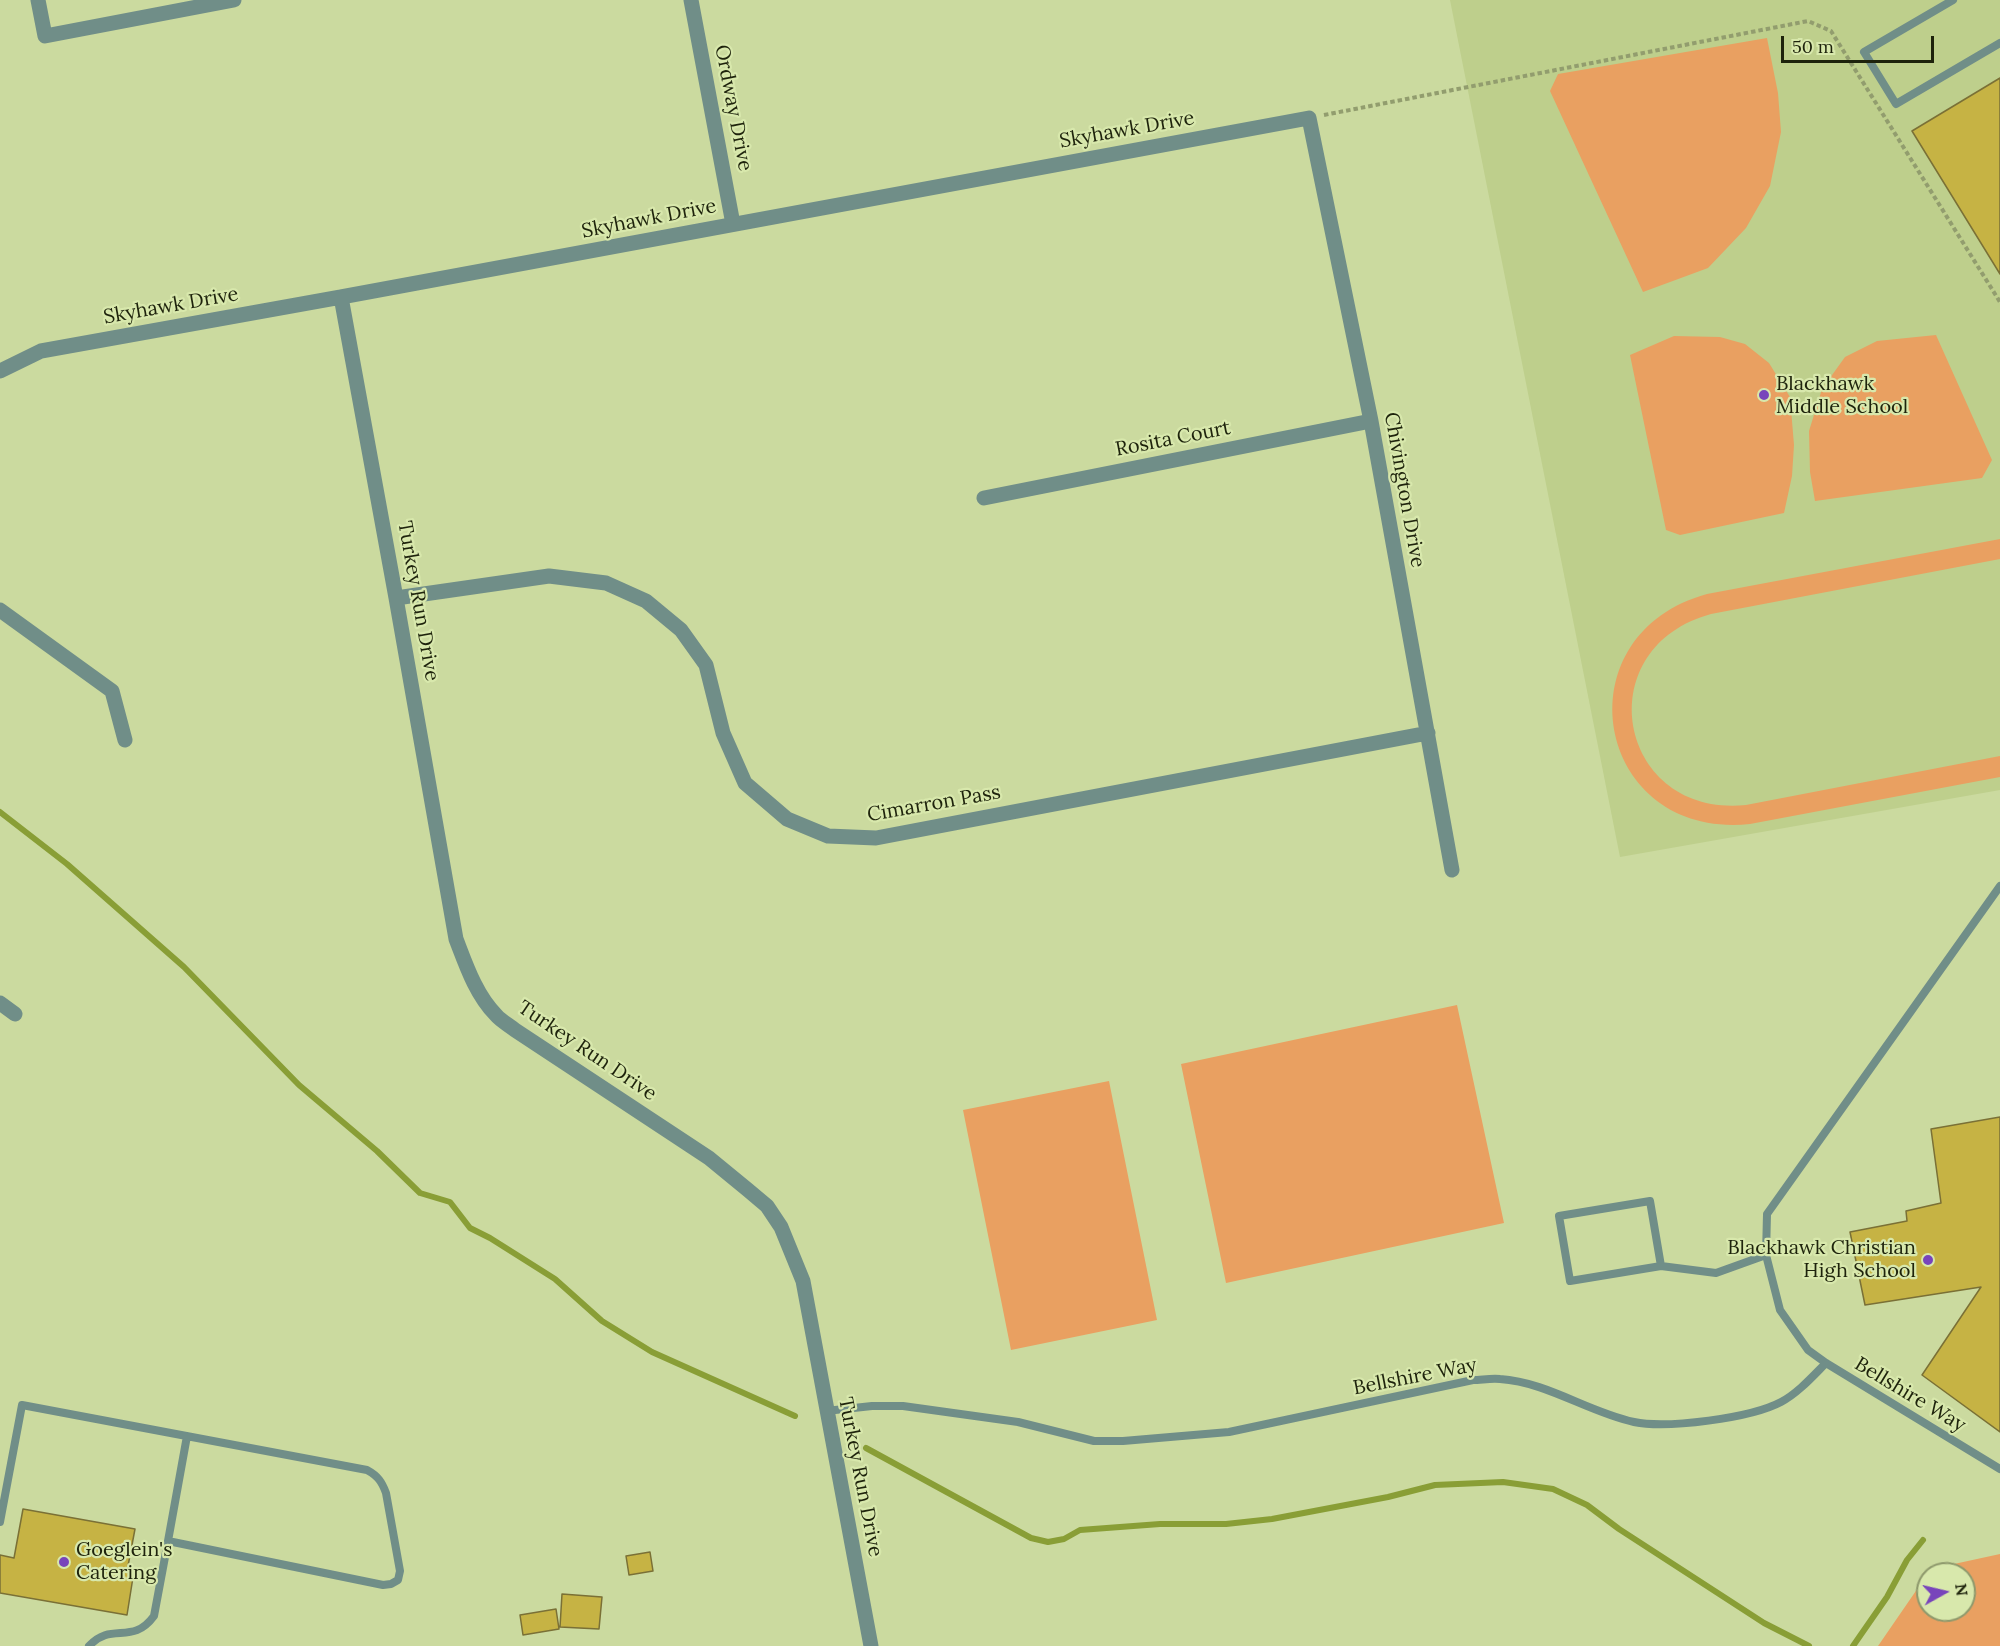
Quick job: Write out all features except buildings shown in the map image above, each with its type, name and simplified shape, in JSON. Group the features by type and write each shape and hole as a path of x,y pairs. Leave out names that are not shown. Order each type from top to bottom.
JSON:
{"street":[{"path":"38,0 45,36 234,0"},
{"name":"Ordway Drive","path":"691,0 733,224"},
{"name":"Skyhawk Drive","path":"0,371 41,351 1309,118"},
{"name":"Chivington Drive","path":"1309,118 1371,421 1452,870"},
{"name":"Turkey Run Drive","path":"340,297 456,939 466,966 481,996 496,1015 515,1030 709,1158 767,1206 781,1227 802,1281 871,1646"},
{"name":"Rosita Court","path":"984,498 1371,421"},
{"name":"Cimarron Pass","path":"396,598 549,576 606,583 646,601 681,630 706,665 723,733 746,783 787,819 828,836 876,838 1428,733"},
{"path":"0,610 112,691 125,740"},
{"path":"0,1004 15,1014"}],"lane":[{"path":"1953,0 1864,52 1896,104 2000,43"},
{"path":"1826,1363 1808,1350 1780,1310 1766,1255 1767,1214 2000,886"},
{"path":"1660,1266 1650,1201 1559,1216 1570,1281 1660,1266 1716,1273 1766,1255"},
{"name":"Bellshire Way","path":"826,1411 872,1406 903,1406 1018,1422 1094,1441 1123,1441 1229,1432 1473,1380 1500,1379 1546,1390 1634,1422 1668,1425 1753,1412 1782,1402 1826,1363 2000,1469"},
{"path":"0,1522 22,1406 367,1470 377,1476 386,1493 400,1571 398,1580 383,1585 168,1541"},
{"path":"89,1646 102,1636 127,1637 143,1631 154,1616 187,1437"}],"path":[{"path":"1309,118 1808,21 1831,31 2000,302"}],"shaded area":[{"name":"Blackhawk Middle School","path":"1450,0 2000,0 2000,790 1620,857"},
{"path":"1767,38 1778,93 1781,132 1770,186 1746,228 1708,268 1643,292 1550,91 1558,74"},
{"path":"1936,335 1992,460 1982,478 1815,501 1810,472 1809,431 1822,389 1845,357 1877,341"},
{"path":"1674,336 1720,337 1745,344 1769,363 1790,397 1794,445 1792,476 1784,513 1680,535 1666,530 1630,355"},
{"path":"2000,539 2000,559 1711,614 1671,633 1646,660 1633,693 1634,727 1646,759 1669,785 1703,802 1746,805 2000,756 2000,777 1750,824 1698,820 1657,801 1629,769 1615,730 1614,689 1629,649 1660,616 1707,594"},
{"path":"1457,1005 1504,1223 1226,1283 1181,1064"},
{"path":"1109,1081 1157,1320 1011,1350 963,1110"},
{"path":"2000,1554 2000,1646 1878,1646 1916,1591 1916,1622 1976,1622 1976,1562 1963,1562"}],"waterway":[{"path":"0,812 67,864 184,967 299,1085 377,1151 420,1193 450,1202 470,1228 555,1279 602,1321 652,1352 795,1416"},
{"path":"866,1448 1031,1538 1048,1542 1064,1539 1080,1530 1160,1524 1226,1524 1272,1519 1388,1497 1435,1485 1503,1482 1553,1489 1587,1505 1619,1529 1764,1623 1809,1646"},
{"path":"1853,1646 1887,1597 1907,1560 1923,1540"}],"place":[{"name":"Blackhawk Middle School","path":"1764,395"},
{"name":"Blackhawk Christian High School","path":"1928,1260"},
{"name":"Goeglein's Catering","path":"64,1562"}]}
